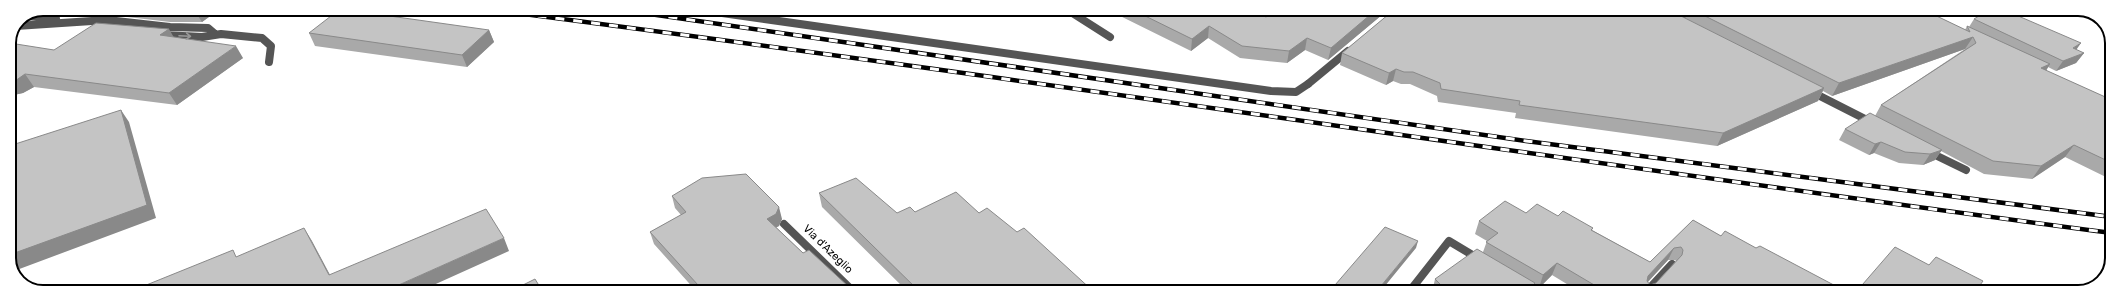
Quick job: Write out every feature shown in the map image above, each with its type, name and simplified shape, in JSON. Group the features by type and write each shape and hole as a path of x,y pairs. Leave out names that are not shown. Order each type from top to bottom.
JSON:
{"street":[{"path":"743,16 1271,91 1296,92 1308,84 1356,44"},
{"path":"1077,16 1110,37"},
{"path":"1662,16 1676,23"},
{"path":"37,17 72,21 95,22 107,20 170,27 208,28 215,34"},
{"path":"23,25 72,21"},
{"path":"95,22 96,28 102,28"},
{"path":"153,34 202,37 215,34 262,38 271,46 269,62"},
{"path":"1803,88 1881,127"},
{"path":"1924,149 1966,170"},
{"name":"Via d'Azeglio","path":"784,224 847,285"},
{"path":"1414,285 1449,241 1489,265"},
{"path":"1652,285 1672,264"}],"building":[{"path":"331,16 390,16 489,30 462,55 309,33"},
{"path":"1145,16 1369,16 1331,48 1307,38 1289,51 1242,46 1209,26 1192,39"},
{"path":"1387,16 1681,16 1824,88 1723,133 1519,105 1520,101 1441,89 1440,83 1413,72 1404,72 1396,69 1389,73 1342,53"},
{"path":"1705,16 1937,16 1970,32 1967,26 2050,64 2041,68 2105,97 2105,160 2074,145 2041,166 1993,161 1881,105 1976,43 1973,37 1839,83"},
{"path":"1979,16 2018,16 2081,43 2073,48 2084,53 2063,61 1974,19"},
{"path":"96,23 169,29 160,35 236,46 169,93 25,74 16,80 16,44 54,50"},
{"path":"121,110 147,205 16,252 16,144"},
{"path":"1870,113 1942,150 1930,154 1905,152 1881,142 1875,144 1845,129"},
{"path":"746,174 779,207 776,214 767,219 803,253 809,250 847,285 698,285 650,232 686,212 672,196 702,178"},
{"path":"856,178 897,213 910,207 915,212 956,192 979,213 987,208 1017,232 1024,228 1086,285 913,285 819,193"},
{"path":"1505,201 1526,213 1537,204 1558,216 1563,211 1593,228 1591,230 1650,262 1693,220 1721,236 1725,231 1756,248 1760,246 1834,285 1650,285 1594,285 1557,263 1543,275 1486,242 1498,233 1479,221","holes":["1681,247 1683,250 1682,255 1656,283 1650,285 1647,281 1648,276 1674,248"]},
{"path":"486,209 504,238 399,285 146,285 233,250 236,257 304,228 329,275"},
{"path":"1385,227 1418,241 1382,285 1335,285"},
{"path":"1895,247 1929,265 1936,257 1983,281 1980,285 1862,285"},
{"path":"1477,249 1535,283 1533,285 1441,285 1435,279"},
{"path":"535,279 539,285 523,285"}],"railway":[{"path":"537,16 1095,91 1705,178 2105,232"},
{"path":"663,16 1526,141 2105,216"}]}
